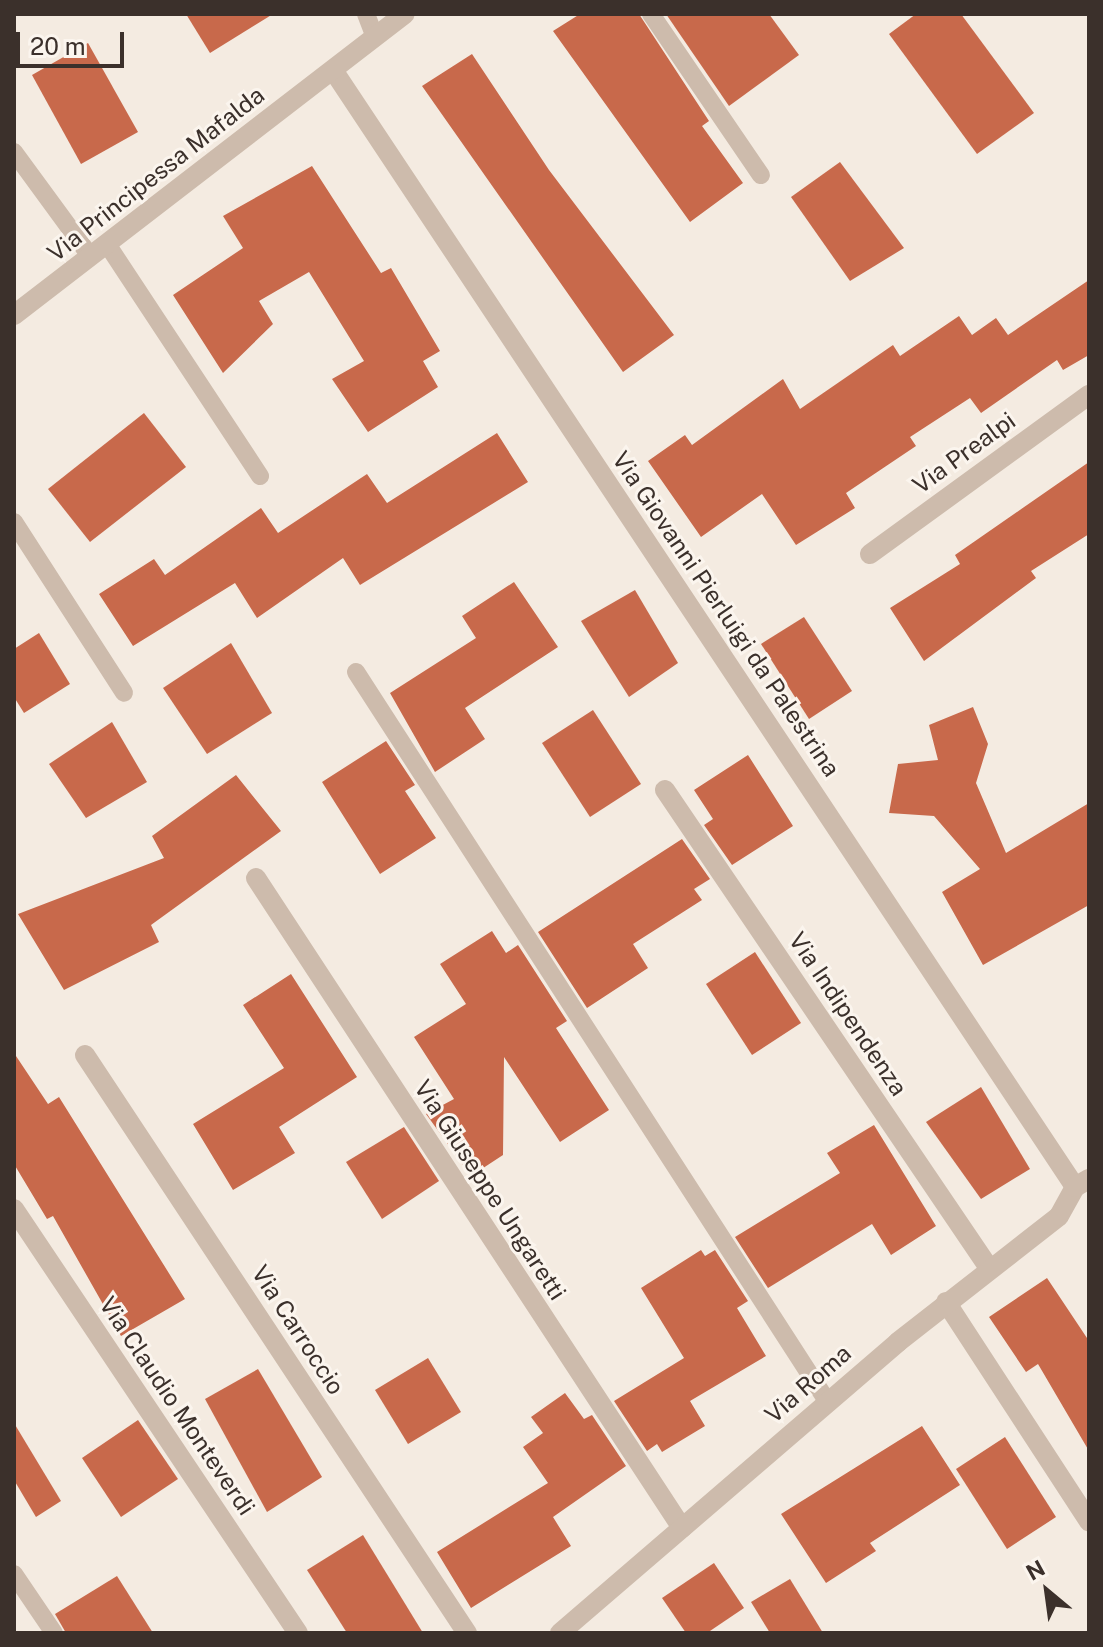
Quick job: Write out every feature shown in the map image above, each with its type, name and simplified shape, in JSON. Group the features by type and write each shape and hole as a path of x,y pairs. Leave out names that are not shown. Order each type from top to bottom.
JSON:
{"street":[{"name":"Via Principessa Mafalda","path":"14,315 405,14"},
{"name":"Via Giovanni Pierluigi da Palestrina","path":"333,70 1082,1183"},
{"name":"Via Prealpi","path":"870,554 1089,395"},
{"name":"Via Indipendenza","path":"665,790 989,1268"},
{"name":"Via Giuseppe Ungaretti","path":"256,878 682,1528"},
{"name":"Via Carroccio","path":"85,1055 467,1633"},
{"name":"Via Roma","path":"560,1633 827,1401 946,1302 1059,1216 1082,1183"},
{"name":"Via Claudio Monteverdi","path":"14,1209 298,1633"},
{"path":"946,1302 1089,1521"}],"lane":[{"path":"366,14 375,37"},
{"path":"651,14 761,175"},
{"path":"14,152 98,250 260,476"},
{"path":"14,522 124,693"},
{"path":"356,672 827,1401"},
{"path":"14,1574 54,1633"}],"building":[{"path":"186,14 273,14 210,53"},
{"path":"580,14 639,14 709,121 702,126 743,183 690,222 553,31"},
{"path":"666,14 769,14 799,55 729,106"},
{"path":"916,14 961,14 1034,113 977,154 889,34"},
{"path":"88,43 138,132 81,164 32,75"},
{"path":"472,54 549,170 674,335 623,372 422,86"},
{"path":"840,162 904,248 850,281 791,197"},
{"path":"312,166 381,273 391,268 440,351 423,361 438,387 368,432 332,379 364,361 309,272 259,301 273,324 223,373 173,295 243,248 223,216"},
{"path":"1089,280 1089,355 1063,370 1057,360 981,413 970,398 910,437 916,446 846,493 855,508 796,545 762,494 701,537 648,461 685,435 692,445 783,379 800,409 893,345 900,356 959,316 972,335 996,318 1008,335"},
{"path":"144,413 186,467 90,542 48,489"},
{"path":"497,433 528,482 360,585 343,558 257,618 235,583 133,646 99,594 154,559 165,575 261,508 278,533 367,474 387,503"},
{"path":"1089,462 1089,534 1031,571 1036,578 924,661 890,608 960,564 955,555"},
{"path":"514,582 558,647 465,708 485,739 435,772 390,693 476,638 462,616"},
{"path":"635,590 678,663 629,697 581,621"},
{"path":"804,617 852,691 809,719 761,644"},
{"path":"39,633 70,684 24,713 14,697 14,649"},
{"path":"231,643 272,713 207,754 163,688"},
{"path":"973,707 988,744 976,783 1006,853 1089,803 1089,905 983,965 942,892 980,869 934,816 889,813 898,764 938,760 929,725"},
{"path":"593,710 641,784 590,817 542,743"},
{"path":"112,722 147,782 86,818 49,764"},
{"path":"386,741 415,785 405,791 436,838 380,874 322,782"},
{"path":"748,755 793,826 732,865 704,825 713,819 694,790"},
{"path":"236,775 281,831 151,925 159,942 64,990 18,914 164,858 152,836"},
{"path":"682,839 710,879 694,889 702,900 633,944 648,968 587,1008 538,932"},
{"path":"492,931 506,953 518,945 567,1021 556,1028 609,1110 560,1142 504,1057 503,1155 471,1176 426,1114 454,1099 414,1037 466,1004 440,964"},
{"path":"755,952 801,1023 752,1055 706,984"},
{"path":"291,974 357,1077 279,1127 295,1153 233,1190 193,1124 284,1068 243,1005"},
{"path":"14,1053 48,1104 59,1097 185,1299 121,1336 53,1216 47,1219 14,1164"},
{"path":"981,1087 1030,1169 981,1199 926,1122"},
{"path":"874,1125 936,1226 891,1255 872,1224 768,1288 735,1237 840,1173 827,1153"},
{"path":"404,1127 439,1181 382,1219 346,1162"},
{"path":"701,1250 705,1256 715,1250 748,1301 737,1308 766,1356 690,1401 705,1426 662,1452 657,1444 647,1451 614,1401 684,1358 641,1288"},
{"path":"1047,1278 1089,1341 1089,1451 1038,1364 1026,1372 989,1317"},
{"path":"428,1358 461,1412 408,1444 375,1390"},
{"path":"258,1369 322,1477 267,1512 205,1399"},
{"path":"565,1393 584,1419 592,1415 626,1466 553,1517 571,1546 471,1608 437,1552 548,1483 523,1447 543,1433 531,1417"},
{"path":"138,1420 178,1479 121,1517 82,1458"},
{"path":"14,1423 61,1501 36,1517 14,1480"},
{"path":"922,1426 960,1485 870,1543 876,1551 826,1583 781,1514"},
{"path":"1005,1437 1056,1517 1007,1549 956,1469"},
{"path":"363,1535 423,1633 347,1633 307,1570"},
{"path":"714,1563 744,1608 707,1633 686,1633 662,1598"},
{"path":"117,1576 153,1633 66,1633 55,1614"},
{"path":"790,1579 823,1633 770,1633 751,1602"}]}
